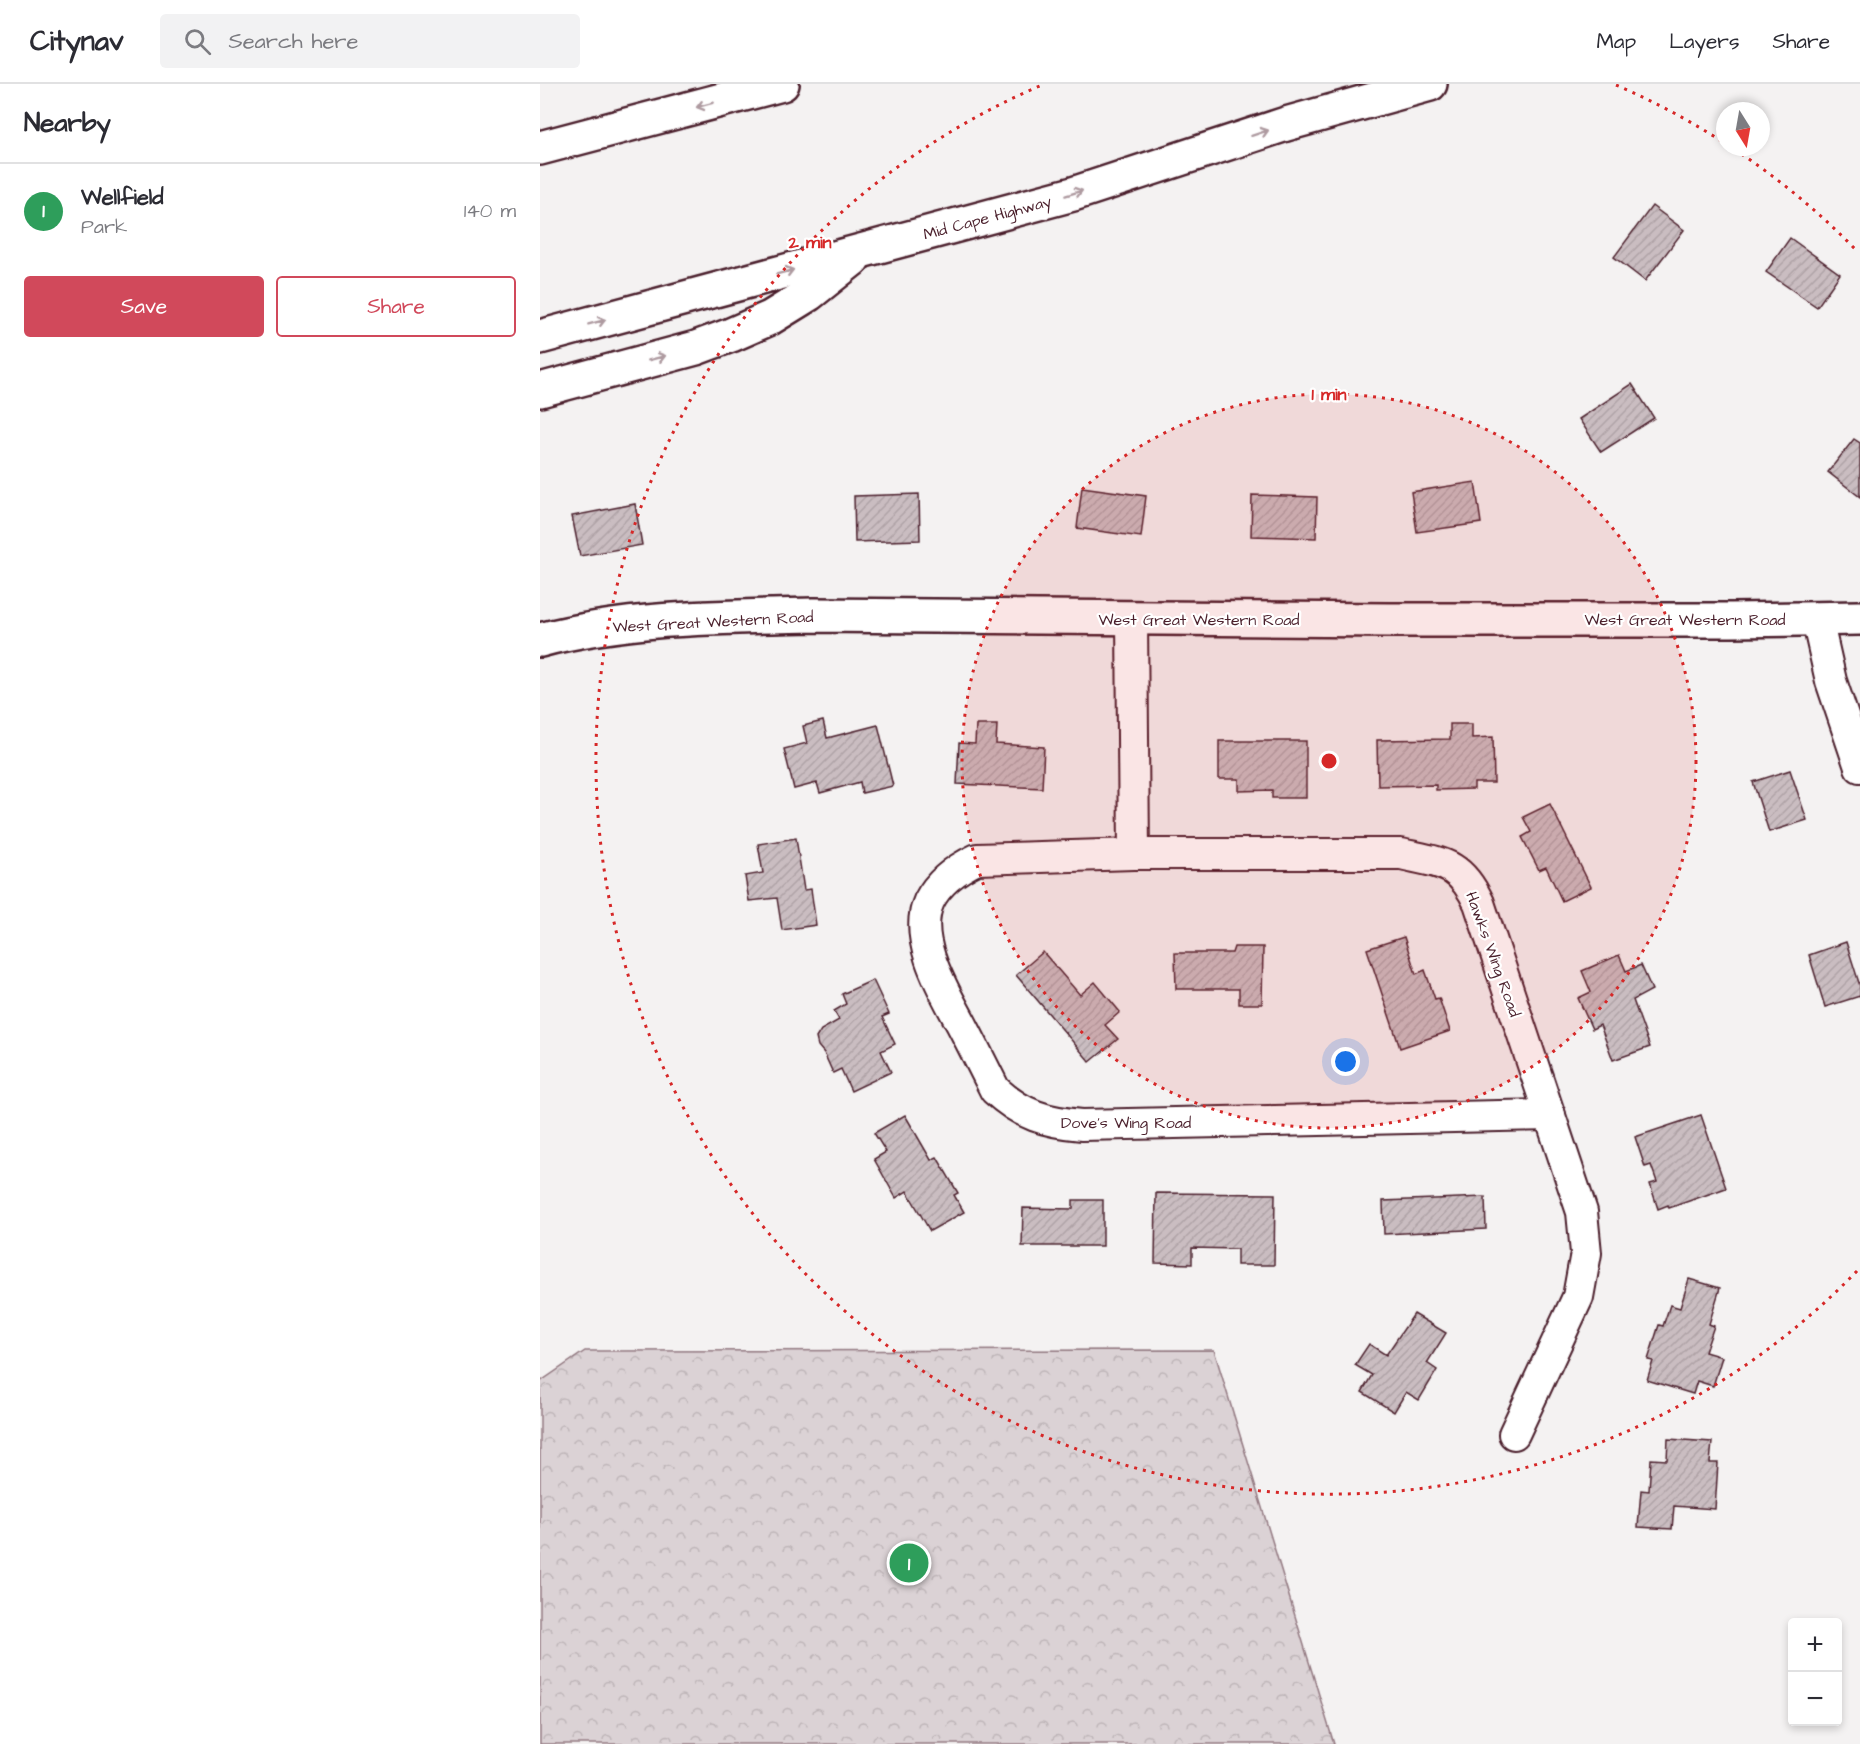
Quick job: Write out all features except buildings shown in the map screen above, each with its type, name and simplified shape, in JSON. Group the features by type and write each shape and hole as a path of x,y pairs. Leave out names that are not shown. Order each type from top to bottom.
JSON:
{"main road":[{"path":"540,148 782,84"},
{"name":"Mid Cape Highway","path":"540,337 1073,194 1286,124 1430,84"},
{"path":"540,390 696,348 770,318 809,294 864,251"},
{"name":"West Great Western Road","path":"540,640 572,632 632,623 736,616 908,615 1389,620 1860,618"}],"street":[{"path":"1132,618 1134,854"},
{"path":"1817,619 1831,681 1860,767"},
{"name":"Dove's Wing Road","path":"1134,854 977,859 958,869 940,886 929,902 925,939 937,977 995,1090 1010,1104 1028,1114 1057,1123 1082,1125 1550,1115"},
{"name":"Hawks Wing Road","path":"1134,854 1401,854 1444,863 1460,873 1471,887 1479,903 1582,1212 1586,1253 1578,1297 1514,1434"}],"green space":[{"path":"1214,1350 1334,1744 540,1744 540,1382 585,1351"}],"place":[{"name":"Wellfield","path":"909,1563"}]}
